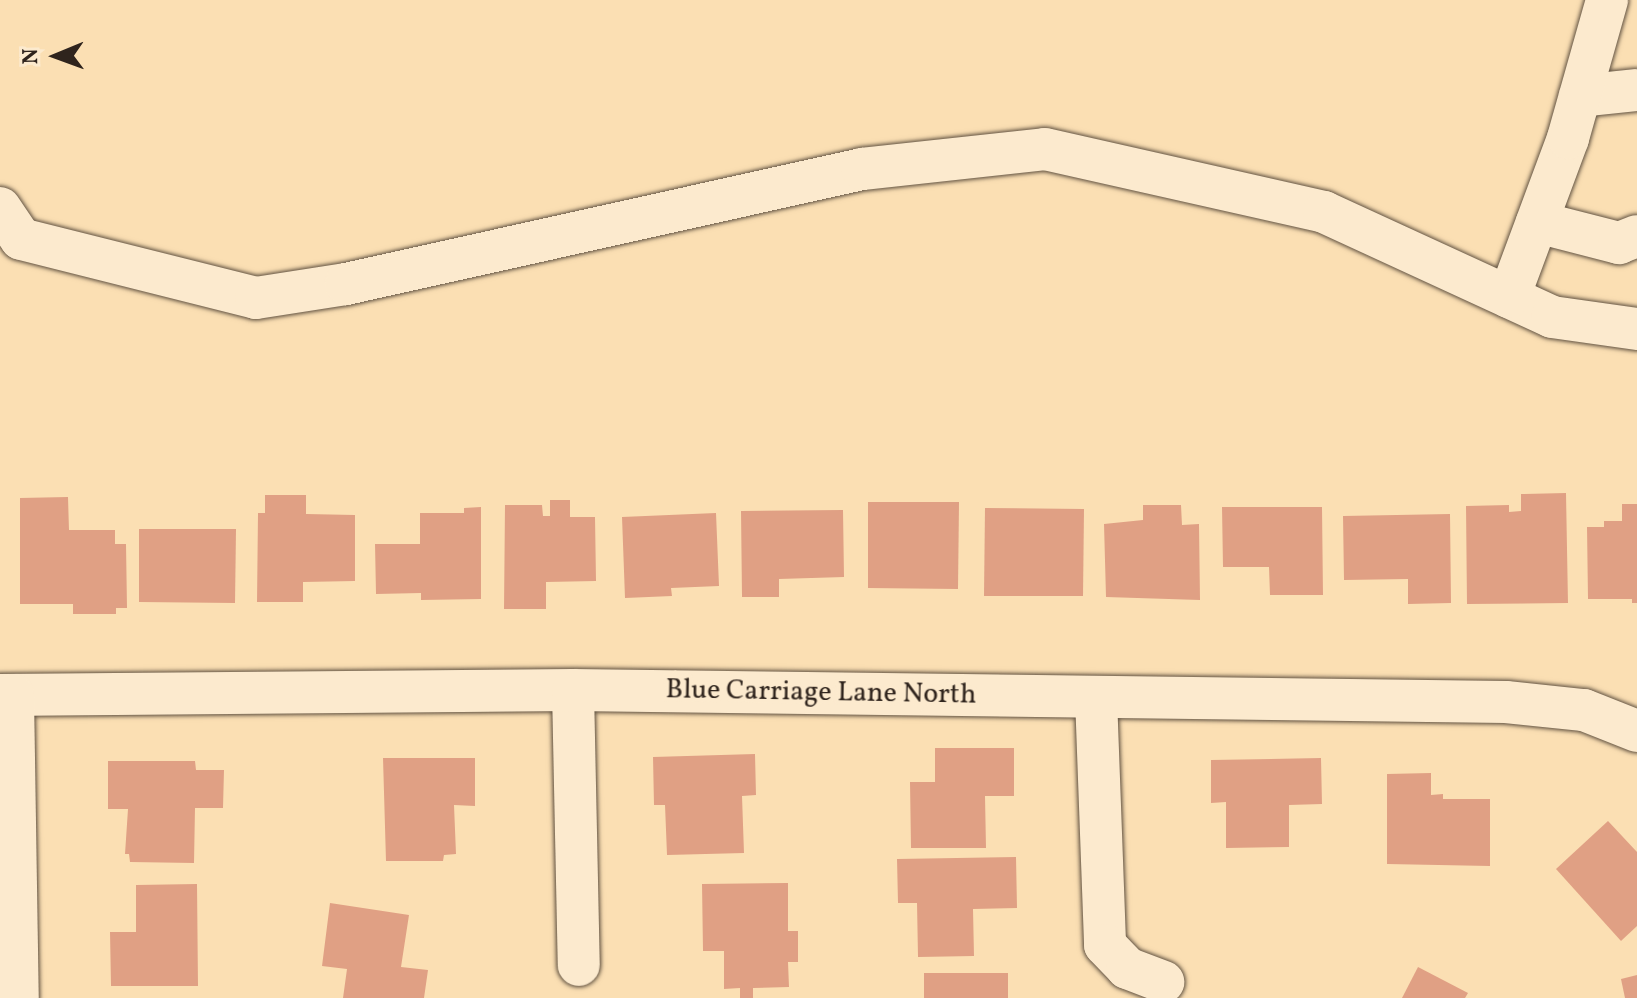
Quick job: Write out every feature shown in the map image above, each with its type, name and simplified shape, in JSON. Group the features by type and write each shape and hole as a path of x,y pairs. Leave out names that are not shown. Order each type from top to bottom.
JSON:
{"street":[{"path":"1509,297 1580,96 1607,0"},
{"path":"1580,96 1637,90"},
{"path":"0,208 21,239 256,298 346,284 862,169 1045,149 1324,212 1552,317 1637,329"},
{"path":"1537,222 1619,243 1637,236"},
{"path":"573,690 579,965"},
{"name":"Blue Carriage Lane North","path":"6,695 573,690 1506,702 1584,710 1637,731"},
{"path":"6,695 18,998"},
{"path":"1096,697 1105,945 1127,968 1163,982"}],"building":[{"path":"1566,493 1568,603 1467,604 1466,506 1509,505 1509,512 1521,511 1521,494"},
{"path":"265,495 306,495 306,514 355,515 355,581 303,582 303,602 257,602 258,513 265,513"},
{"path":"68,497 69,530 115,530 115,544 126,544 127,608 116,608 116,614 73,614 73,604 20,604 20,498"},
{"path":"550,500 570,500 570,517 595,517 596,581 546,582 546,609 504,609 505,505 542,505 543,516 550,516"},
{"path":"868,502 959,502 958,589 868,588"},
{"path":"1622,504 1637,504 1637,603 1632,603 1632,599 1588,599 1587,527 1604,527 1604,521 1622,521"},
{"path":"1143,505 1181,505 1182,525 1199,524 1200,600 1106,597 1104,524 1143,520"},
{"path":"481,507 481,599 421,600 421,593 376,594 375,544 420,544 420,513 464,513 464,508"},
{"path":"1222,507 1322,507 1323,595 1270,595 1269,567 1223,567"},
{"path":"985,508 1084,509 1083,596 984,596"},
{"path":"843,510 844,577 779,579 779,597 742,597 741,511"},
{"path":"716,513 719,586 671,588 672,596 625,598 622,517"},
{"path":"1450,514 1451,603 1408,604 1408,579 1344,580 1343,516"},
{"path":"139,529 236,529 235,603 139,602"},
{"path":"935,748 1014,748 1014,796 985,796 986,848 911,848 910,782 935,782"},
{"path":"755,754 756,795 742,796 744,853 667,855 665,805 654,805 653,757"},
{"path":"383,758 475,758 475,806 454,805 456,854 444,855 443,861 386,861"},
{"path":"1321,758 1322,804 1289,805 1289,847 1226,848 1226,802 1211,803 1211,760"},
{"path":"108,761 195,761 196,770 224,770 223,808 195,808 194,863 130,862 129,854 125,854 128,809 108,809"},
{"path":"1431,773 1431,795 1443,794 1443,799 1490,799 1490,866 1387,864 1387,774"},
{"path":"1608,821 1637,852 1637,926 1621,941 1556,869"},
{"path":"1016,857 1017,908 973,909 974,956 918,957 917,903 898,903 897,859"},
{"path":"788,883 788,931 798,931 798,962 788,962 789,987 753,988 753,998 740,998 740,988 724,989 724,951 703,951 702,884"},
{"path":"197,884 198,986 111,986 110,932 136,932 136,885"},
{"path":"330,903 409,915 401,967 428,970 424,998 343,998 347,969 322,966"},
{"path":"1418,967 1468,993 1465,998 1402,998"},
{"path":"924,973 1008,973 1008,998 924,998"},
{"path":"1637,975 1637,998 1625,998 1621,979"}]}
